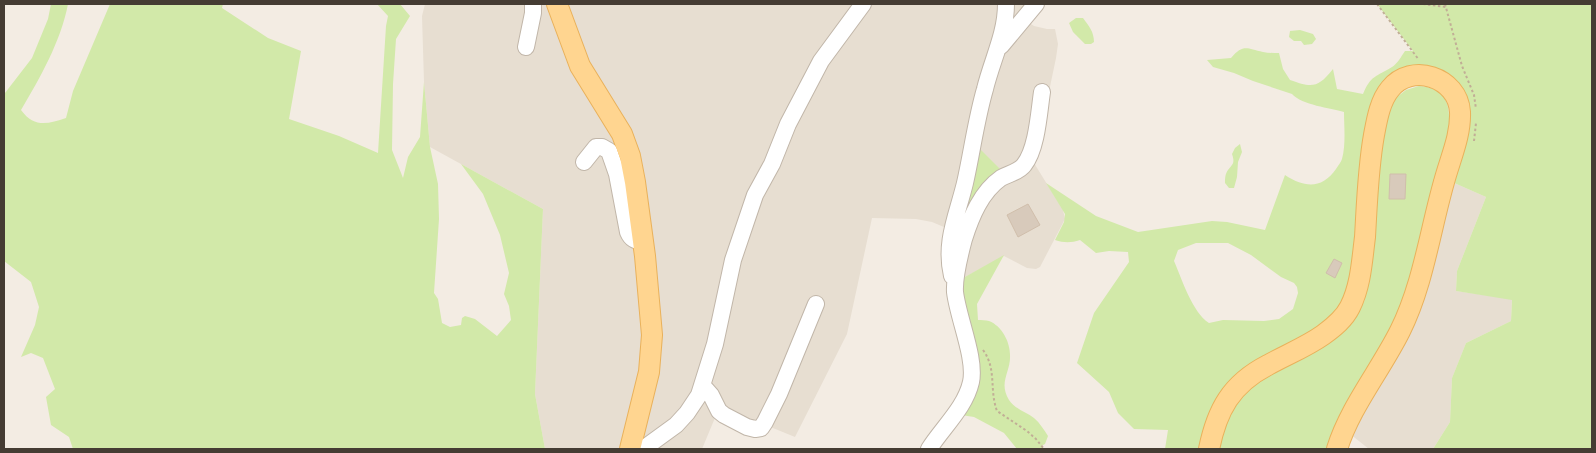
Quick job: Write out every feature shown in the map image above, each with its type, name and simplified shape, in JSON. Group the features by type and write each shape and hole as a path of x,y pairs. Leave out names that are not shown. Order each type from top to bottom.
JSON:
{"main road":[{"path":"557,4 580,66 622,134 630,156 635,182 650,300 652,335 649,372 630,449"},
{"path":"1209,449 1220,412 1240,384 1259,370 1316,340 1336,326 1348,312 1354,298 1360,273 1373,142 1380,108 1386,94 1399,81 1414,76 1432,77 1448,86 1458,100 1460,118 1457,138 1409,311 1392,346 1353,412 1336,449"}],"street":[{"path":"526,47 534,13 533,4"},
{"path":"643,449 676,426 693,405 703,386 717,336 733,260 756,194 772,164 788,124 821,61 863,4"},
{"path":"929,449 968,393 972,376 971,361 949,261 950,236 964,184 985,89 1005,24 1006,4"},
{"path":"997,51 1036,4"},
{"path":"955,290 964,239 981,200 993,185 1022,168 1029,158 1034,141 1042,92"},
{"path":"584,162 596,147 602,147 609,152 617,174 628,232 630,237 636,241 643,242"},
{"path":"703,386 711,395 719,411 724,415 747,427 761,428 776,400 816,304"}],"path":[{"path":"1377,4 1432,77"},
{"path":"1423,4 1446,8"},
{"path":"981,347 990,361 997,411 1027,431 1044,449"}],"shaded area":[{"path":"425,4 1039,4 1028,22 1034,26 1055,29 1058,44 1034,163 1063,210 1065,219 1040,267 1036,269 1027,268 1004,256 956,282 951,230 932,222 916,219 872,218 847,334 795,437 768,426 717,413 702,449 545,449 535,394 543,209 430,147 424,82 422,16"},
{"path":"1452,182 1486,197 1457,271 1456,291 1512,299 1511,321 1466,343 1452,378 1450,422 1433,449 1369,449 1350,434"}],"green space":[{"path":"51,4 68,4 55,45 21,110 31,120 47,123 66,118 73,91 110,4 223,4 222,8 268,38 301,51 289,119 339,136 378,153 388,16 377,4 400,4 410,16 396,39 392,150 403,178 408,157 420,137 424,82 430,147 438,184 439,219 434,293 438,299 442,323 450,327 461,325 462,318 465,316 475,319 497,336 511,320 509,306 504,294 509,273 500,235 483,194 461,164 543,209 535,394 545,449 73,449 69,437 51,425 46,397 55,389 43,358 31,353 21,357 35,325 39,307 31,282 4,261 4,93 32,58 48,19"},
{"path":"1377,4 1592,4 1592,449 1433,449 1450,422 1452,378 1466,343 1511,321 1512,300 1456,291 1457,271 1486,197 1452,182 1462,91 1390,78 1350,287 1333,319 1255,364 1201,449 1165,449 1168,430 1134,429 1118,413 1109,392 1077,363 1094,313 1129,262 1128,252 1109,251 1096,253 1080,240 1061,242 1055,240 1064,222 1065,214 1046,183 1096,216 1138,232 1212,221 1227,222 1265,230 1285,175 1306,184 1319,183 1331,176 1339,165 1344,147 1344,112 1302,101 1292,94 1213,67 1207,60 1231,58 1245,48 1279,53 1283,69 1290,80 1314,85 1323,80 1333,69 1337,89 1363,94 1374,77 1394,66 1405,51 1413,51","holes":["1196,243 1228,243 1251,255 1281,277 1294,283 1298,293 1293,309 1279,319 1264,321 1223,320 1209,323 1203,318 1188,295 1174,261 1178,250"]},
{"path":"1076,18 1083,18 1091,29 1094,42 1091,44 1085,44 1073,32 1069,23"},
{"path":"1300,30 1313,34 1316,39 1312,44 1304,45 1301,41 1294,41 1289,37 1290,31"},
{"path":"1419,86 1430,88 1443,96 1448,109 1449,135 1406,303 1343,409 1329,449 1216,449 1220,429 1242,390 1354,317 1364,302 1368,280 1382,132 1393,100 1406,90"},
{"path":"973,142 1000,169 1010,173 989,189 956,282 1004,255 977,304 978,320 994,323 1004,335 1009,345 1010,355 1005,382 1006,394 1011,403 1038,422 1048,436 1045,444 1041,446 1044,449 1017,449 1004,433 974,417 955,414 967,393 955,290"},
{"path":"1240,144 1242,152 1238,162 1237,177 1234,188 1229,188 1225,183 1226,175 1233,163 1232,154"}],"building":[{"path":"1390,174 1406,174 1405,199 1389,199"},
{"path":"1028,204 1040,225 1018,237 1007,215"},
{"path":"1334,259 1342,263 1335,278 1326,273"}]}
